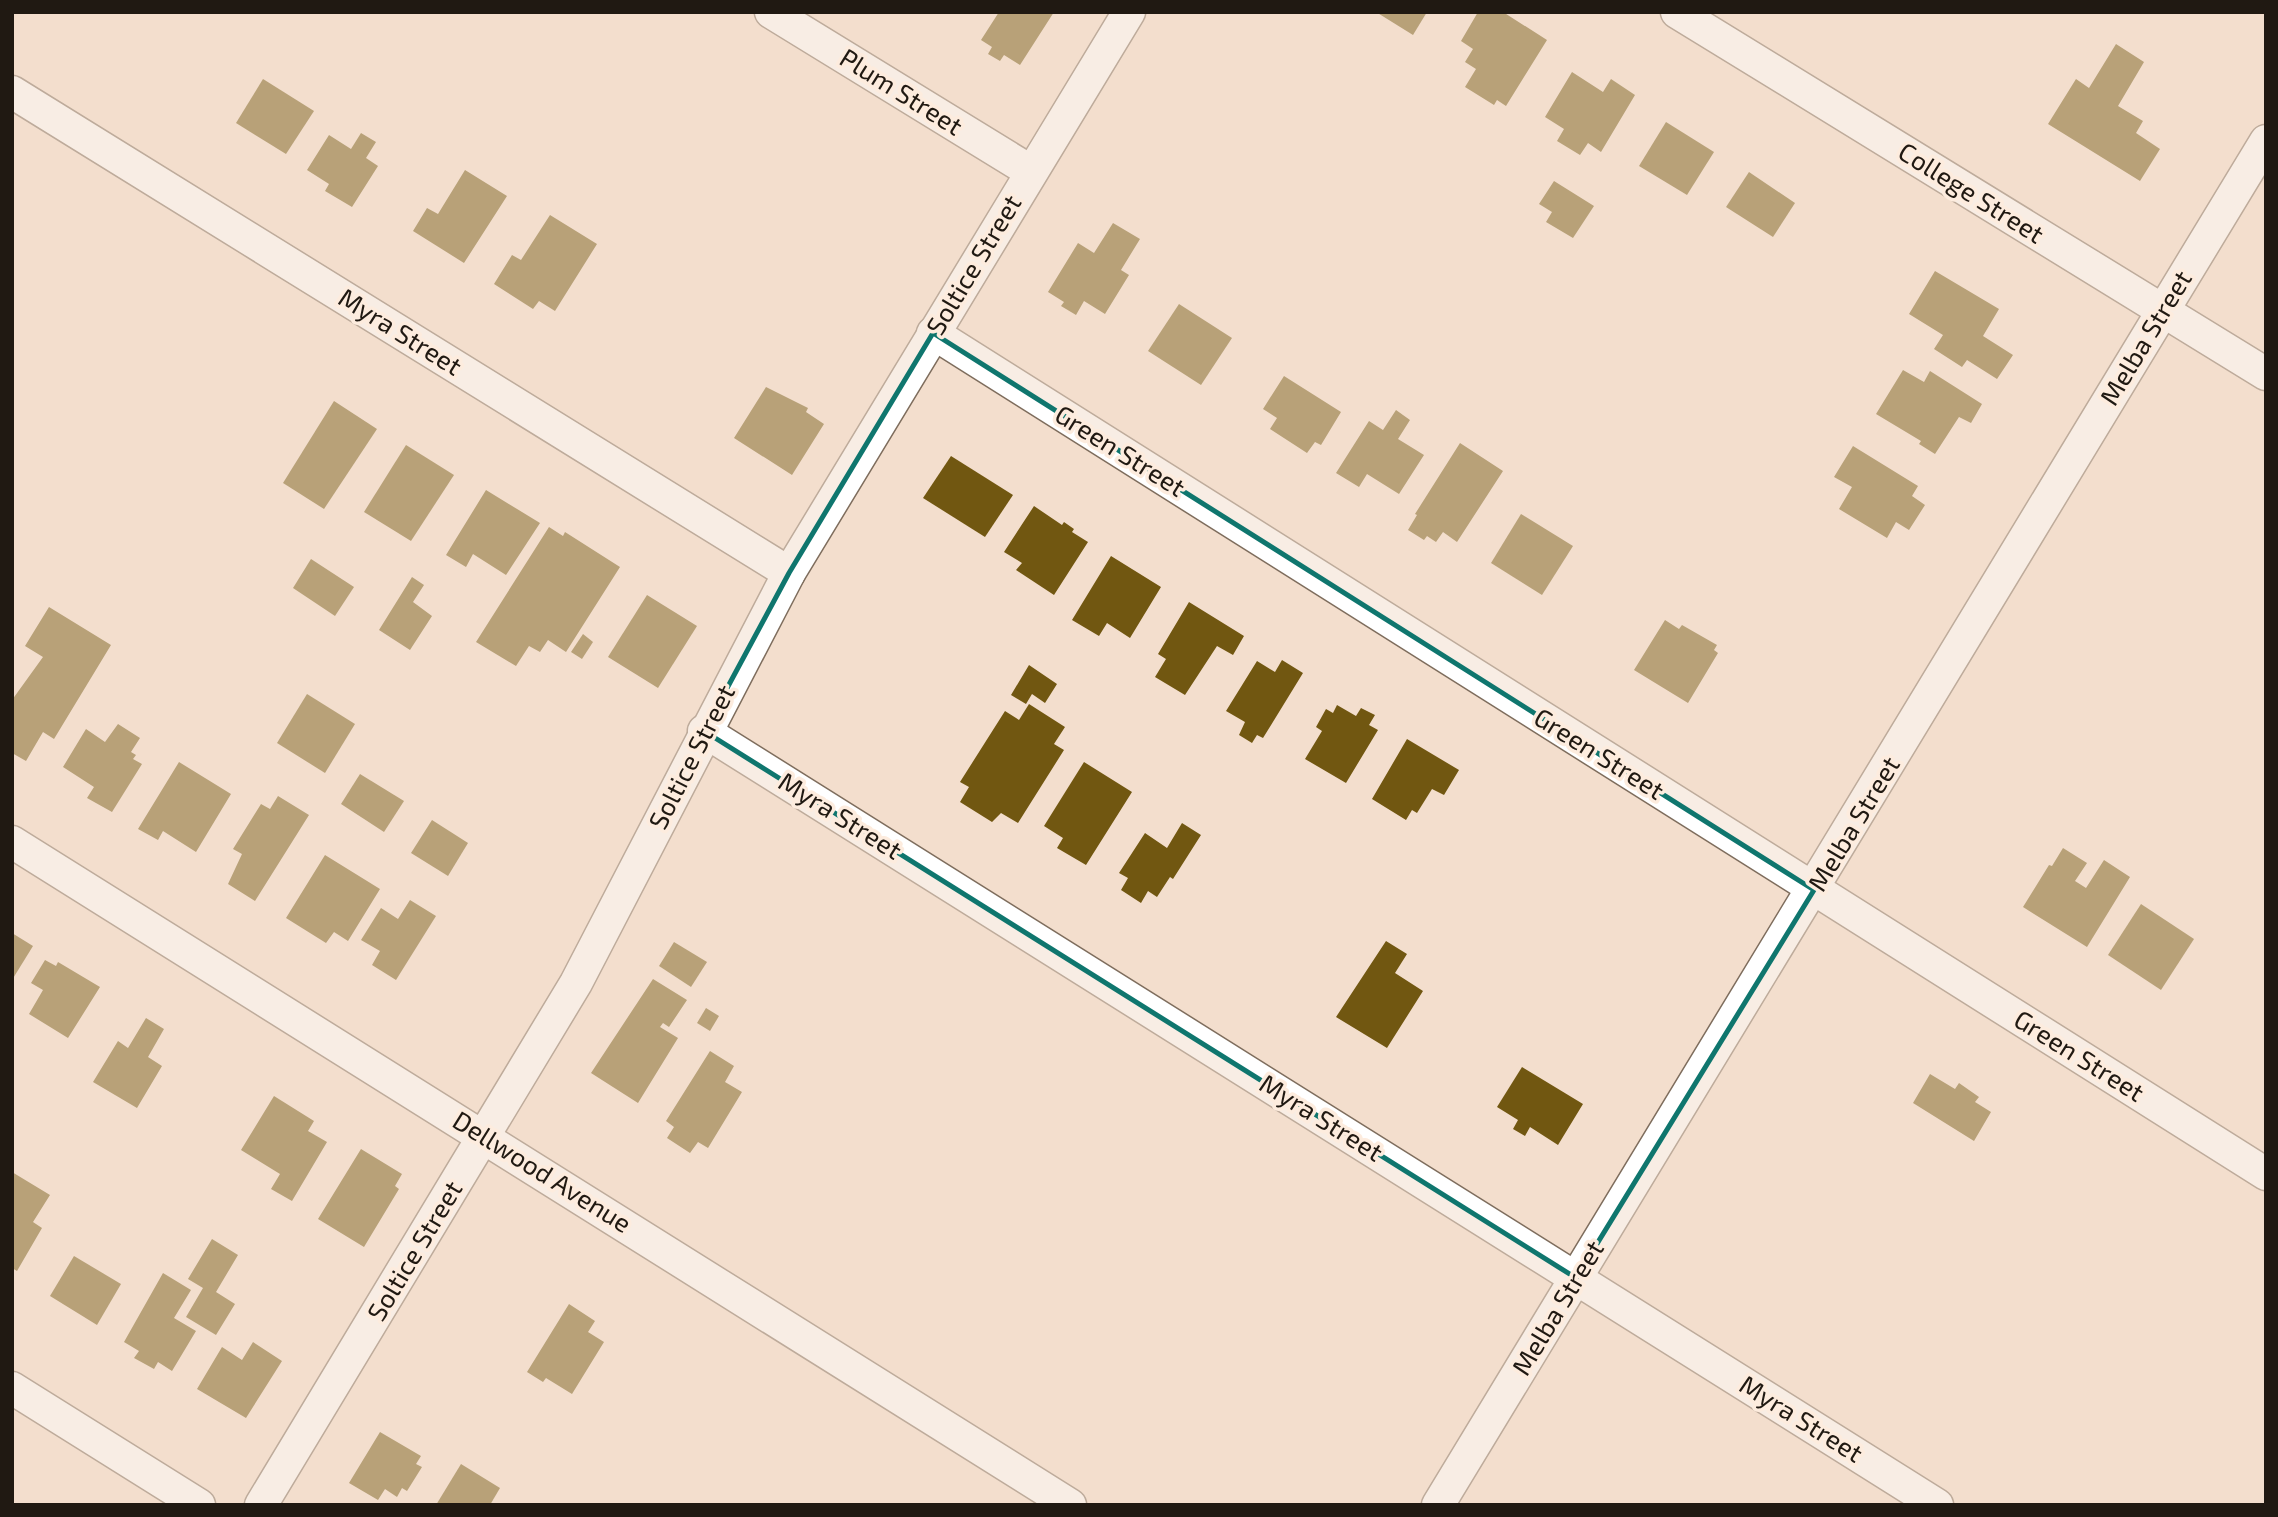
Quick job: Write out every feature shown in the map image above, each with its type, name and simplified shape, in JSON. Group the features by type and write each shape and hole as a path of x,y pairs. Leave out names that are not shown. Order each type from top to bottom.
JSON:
{"street":[{"name":"Plum Street","path":"771,12 1030,171"},
{"name":"Soltice Street","path":"261,1505 576,983 704,731 789,573 1030,171 1129,12"},
{"name":"College Street","path":"1677,12 2266,374"},
{"name":"Myra Street","path":"12,92 789,573"},
{"name":"Melba Street","path":"1438,1505 1814,890 2266,141"},
{"name":"Green Street","path":"933,333 2266,1174"},
{"name":"Myra Street","path":"704,731 1937,1505"},
{"name":"Dellwood Avenue","path":"12,842 1070,1505"},
{"path":"12,1388 199,1505"}],"highlighted area":[{"path":"933,333 1814,890 1576,1278 704,731 789,573"}],"building":[{"path":"999,12 1054,12 1020,65 1004,55 1000,61 988,54 992,47 981,40"},
{"path":"1376,12 1427,12 1413,35"},
{"path":"1478,12 1503,12 1547,40 1506,106 1497,100 1494,105 1465,87 1476,69 1465,62 1473,49 1461,41"},
{"path":"2116,44 2144,62 2118,106 2143,121 2136,133 2160,149 2140,181 2048,124 2076,79 2089,88"},
{"path":"1572,72 1603,92 1611,79 1635,95 1601,152 1588,143 1580,155 1557,141 1564,129 1545,117"},
{"path":"263,79 314,111 286,154 236,123"},
{"path":"1666,122 1714,152 1687,195 1639,166"},
{"path":"361,133 376,142 366,158 378,166 352,207 325,191 329,184 307,170 329,135 351,149"},
{"path":"465,170 507,196 464,263 413,231 427,208 438,214"},
{"path":"1749,172 1795,203 1773,237 1726,207"},
{"path":"1554,181 1594,206 1573,238 1546,222 1552,212 1539,204"},
{"path":"550,215 597,244 555,311 539,301 533,309 494,284 512,255 521,260"},
{"path":"1113,223 1140,239 1121,270 1129,275 1105,314 1084,301 1076,315 1061,306 1064,302 1048,292 1078,243 1094,253"},
{"path":"1935,271 1999,309 1983,336 2013,355 1997,379 1967,360 1962,367 1934,349 1943,335 1909,314"},
{"path":"1179,304 1232,338 1201,385 1148,351"},
{"path":"1903,370 1924,382 1930,371 1982,404 1971,423 1959,417 1935,454 1919,444 1921,441 1876,414"},
{"path":"1284,376 1341,412 1321,445 1315,442 1307,453 1270,429 1277,418 1263,409"},
{"path":"766,387 808,408 806,412 824,424 792,475 734,438"},
{"path":"334,401 377,429 324,509 283,483"},
{"path":"1396,410 1410,420 1398,439 1424,455 1399,494 1367,474 1359,487 1336,473 1369,421 1383,430"},
{"path":"1460,443 1503,471 1457,542 1443,532 1436,542 1427,536 1424,540 1408,530 1417,515 1415,514"},
{"path":"406,445 454,475 411,541 364,512"},
{"path":"1853,446 1918,486 1912,496 1925,505 1909,530 1896,522 1887,538 1839,509 1852,487 1834,477"},
{"path":"951,456 1013,495 985,537 923,498"},
{"path":"486,490 540,523 506,575 473,554 466,567 446,555"},
{"path":"1034,506 1062,525 1064,522 1074,529 1072,532 1088,542 1054,595 1016,570 1022,563 1004,552"},
{"path":"1521,514 1573,546 1542,595 1491,563"},
{"path":"549,527 563,536 565,532 620,567 566,652 548,640 540,652 529,646 516,666 476,642"},
{"path":"1111,556 1161,587 1130,638 1107,623 1099,636 1072,620"},
{"path":"311,559 354,587 335,616 293,588"},
{"path":"412,577 424,585 413,602 432,616 410,650 379,630"},
{"path":"647,595 697,626 658,688 608,657"},
{"path":"1189,602 1244,636 1233,655 1217,646 1185,695 1155,677 1166,659 1158,654"},
{"path":"49,607 111,645 54,739 43,732 26,761 12,753 12,700 43,657 25,646"},
{"path":"1665,620 1679,629 1682,625 1717,645 1714,650 1718,653 1688,703 1634,670"},
{"path":"583,634 593,642 582,659 571,652"},
{"path":"1282,660 1303,673 1263,738 1257,735 1252,743 1239,735 1245,722 1226,711 1257,661 1275,672"},
{"path":"1029,665 1057,684 1045,703 1032,694 1026,704 1011,695"},
{"path":"307,694 355,724 325,773 277,743"},
{"path":"1029,704 1065,727 1054,744 1064,750 1018,823 1001,813 992,822 960,802 969,787 960,782 1005,711 1019,720"},
{"path":"1337,705 1356,716 1361,708 1375,715 1369,725 1378,730 1346,783 1305,759 1322,731 1316,727 1326,709 1333,713"},
{"path":"118,724 140,738 131,752 136,755 133,759 142,764 112,812 87,798 94,787 63,767 86,729 105,742"},
{"path":"1407,739 1459,770 1444,795 1432,789 1417,813 1412,810 1406,820 1372,799"},
{"path":"179,762 231,794 196,852 163,831 158,840 138,829"},
{"path":"1084,762 1132,792 1086,865 1057,848 1063,838 1044,826"},
{"path":"360,774 404,801 384,832 341,804"},
{"path":"278,796 309,815 255,901 228,884 242,854 233,849 261,804 270,809"},
{"path":"432,820 468,843 448,876 411,853"},
{"path":"1182,823 1201,835 1173,879 1170,877 1157,897 1148,891 1141,903 1121,890 1128,878 1119,873 1145,833 1167,848"},
{"path":"2063,848 2087,863 2075,881 2086,888 2104,860 2130,877 2087,947 2023,907"},
{"path":"325,855 380,889 348,941 334,932 326,943 286,918"},
{"path":"410,900 436,916 396,980 372,965 380,951 361,940 381,908 398,919"},
{"path":"2141,904 2194,939 2161,990 2108,955"},
{"path":"12,933 33,946 12,980"},
{"path":"1386,941 1407,954 1395,973 1423,991 1387,1048 1336,1017"},
{"path":"674,942 707,962 691,987 659,966"},
{"path":"45,960 56,966 58,962 100,987 68,1038 29,1014 43,990 31,983"},
{"path":"653,979 687,1000 669,1027 663,1023 660,1027 678,1038 638,1103 591,1073"},
{"path":"706,1008 719,1016 710,1031 697,1023"},
{"path":"146,1018 164,1029 148,1057 162,1066 137,1108 93,1082 118,1041 128,1048"},
{"path":"710,1051 734,1066 725,1082 742,1092 708,1148 698,1142 690,1153 667,1138 674,1127 666,1121"},
{"path":"1522,1067 1583,1104 1558,1145 1530,1127 1525,1136 1513,1129 1518,1120 1497,1107"},
{"path":"1930,1074 1955,1089 1959,1083 1979,1097 1975,1102 1991,1112 1974,1141 1913,1103"},
{"path":"274,1096 314,1121 308,1131 327,1142 292,1201 271,1189 280,1174 241,1150"},
{"path":"361,1149 402,1174 395,1186 399,1189 364,1247 318,1219"},
{"path":"12,1172 50,1195 33,1222 42,1228 17,1271 12,1268"},
{"path":"212,1239 238,1255 216,1292 235,1304 216,1335 186,1317 203,1288 188,1279"},
{"path":"74,1256 121,1284 97,1325 50,1296"},
{"path":"163,1273 191,1290 174,1318 196,1331 172,1371 158,1362 154,1369 134,1358 139,1351 124,1342"},
{"path":"569,1304 595,1321 588,1332 604,1342 572,1394 546,1378 543,1382 527,1372"},
{"path":"253,1342 282,1361 246,1418 197,1389 222,1347 242,1360"},
{"path":"380,1432 421,1456 416,1464 422,1467 407,1491 402,1488 397,1497 385,1489 378,1500 349,1483"},
{"path":"461,1464 500,1488 490,1505 436,1505"}]}
